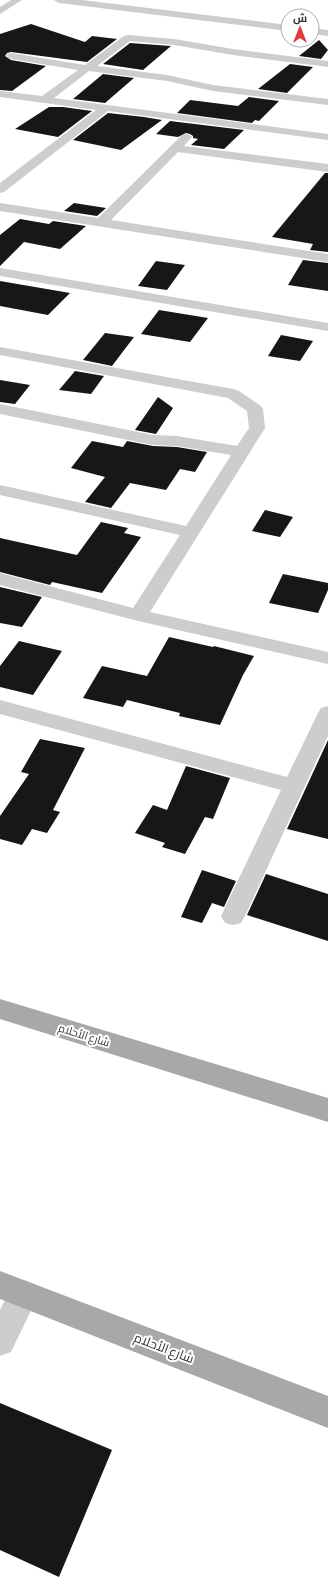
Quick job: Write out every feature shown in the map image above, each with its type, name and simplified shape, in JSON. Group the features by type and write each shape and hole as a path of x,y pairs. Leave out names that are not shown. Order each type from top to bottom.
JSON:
{"main road":[{"name":"شارع الأحلام","path":"0,1009 328,1110"},
{"name":"شارع الأحلام","path":"12,1290 328,1412"}],"street":[{"path":"0,12 17,0"},
{"path":"60,0 280,27"},
{"path":"44,100 128,38 174,42 233,52 328,64"},
{"path":"0,63 21,49"},
{"path":"11,56 87,68 167,78 213,88 328,102"},
{"path":"0,94 328,138"},
{"path":"0,189 105,108"},
{"path":"101,222 202,121"},
{"path":"175,148 328,168"},
{"path":"0,207 328,258"},
{"path":"0,272 328,328"},
{"path":"0,350 233,394 255,409 257,428 138,615"},
{"path":"0,409 153,440 177,441 242,452"},
{"path":"0,490 191,532"},
{"path":"0,579 138,615 327,655"},
{"path":"0,707 294,786"},
{"path":"233,916 328,713"},
{"path":"0,1341 12,1290"}],"building":[{"path":"31,24 85,42 92,36 117,39 87,62 11,52 7,53 5,56 11,60 46,66 12,91 0,90 0,34"},
{"path":"320,41 328,50 321,59 299,56 309,48 320,48"},
{"path":"130,43 171,46 143,70 103,64"},
{"path":"290,64 313,67 287,93 258,89"},
{"path":"103,74 134,78 105,103 73,99"},
{"path":"249,97 279,101 259,121 255,120 252,123 177,113 190,100 238,106"},
{"path":"49,107 63,107 92,111 58,137 15,129"},
{"path":"108,113 162,120 121,150 73,140"},
{"path":"170,121 244,130 224,149 191,145 198,139 193,138 190,134 186,133 178,137 156,134"},
{"path":"325,173 328,173 328,252 310,250 313,244 272,237"},
{"path":"74,203 106,208 97,216 64,211"},
{"path":"20,219 49,224 53,221 86,226 60,249 24,242 0,266 0,235"},
{"path":"303,260 328,263 328,291 288,285"},
{"path":"156,261 185,265 167,290 138,286"},
{"path":"0,281 70,293 48,315 0,306"},
{"path":"159,310 208,318 190,342 141,334"},
{"path":"105,333 134,337 112,366 83,360"},
{"path":"281,335 313,341 300,361 268,356"},
{"path":"75,371 104,376 91,394 59,390"},
{"path":"0,380 30,385 15,404 0,402"},
{"path":"158,397 173,408 156,434 135,430"},
{"path":"92,441 123,447 127,441 153,446 177,447 207,452 195,472 180,469 166,490 130,483 111,508 85,502 105,477 71,468"},
{"path":"265,510 293,517 280,537 252,531"},
{"path":"101,522 128,528 124,533 141,537 102,593 52,582 50,585 0,572 0,538 77,555"},
{"path":"283,574 328,583 328,590 318,613 269,603"},
{"path":"0,587 42,597 22,627 0,623"},
{"path":"169,637 254,656 243,675 220,725 179,716 180,713 127,700 123,707 83,698 102,666 147,676"},
{"path":"19,641 62,651 33,695 0,687 0,666"},
{"path":"40,739 85,748 53,810 60,812 47,833 32,829 22,845 0,839 0,816 29,774 21,772"},
{"path":"328,740 328,839 287,829"},
{"path":"186,766 230,778 213,819 205,817 185,854 162,847 165,843 135,833 153,805 167,810"},
{"path":"202,870 236,881 224,907 212,903 202,923 181,917"},
{"path":"266,874 328,894 328,941 247,915"},
{"path":"0,1403 112,1450 59,1577 0,1550"}]}
